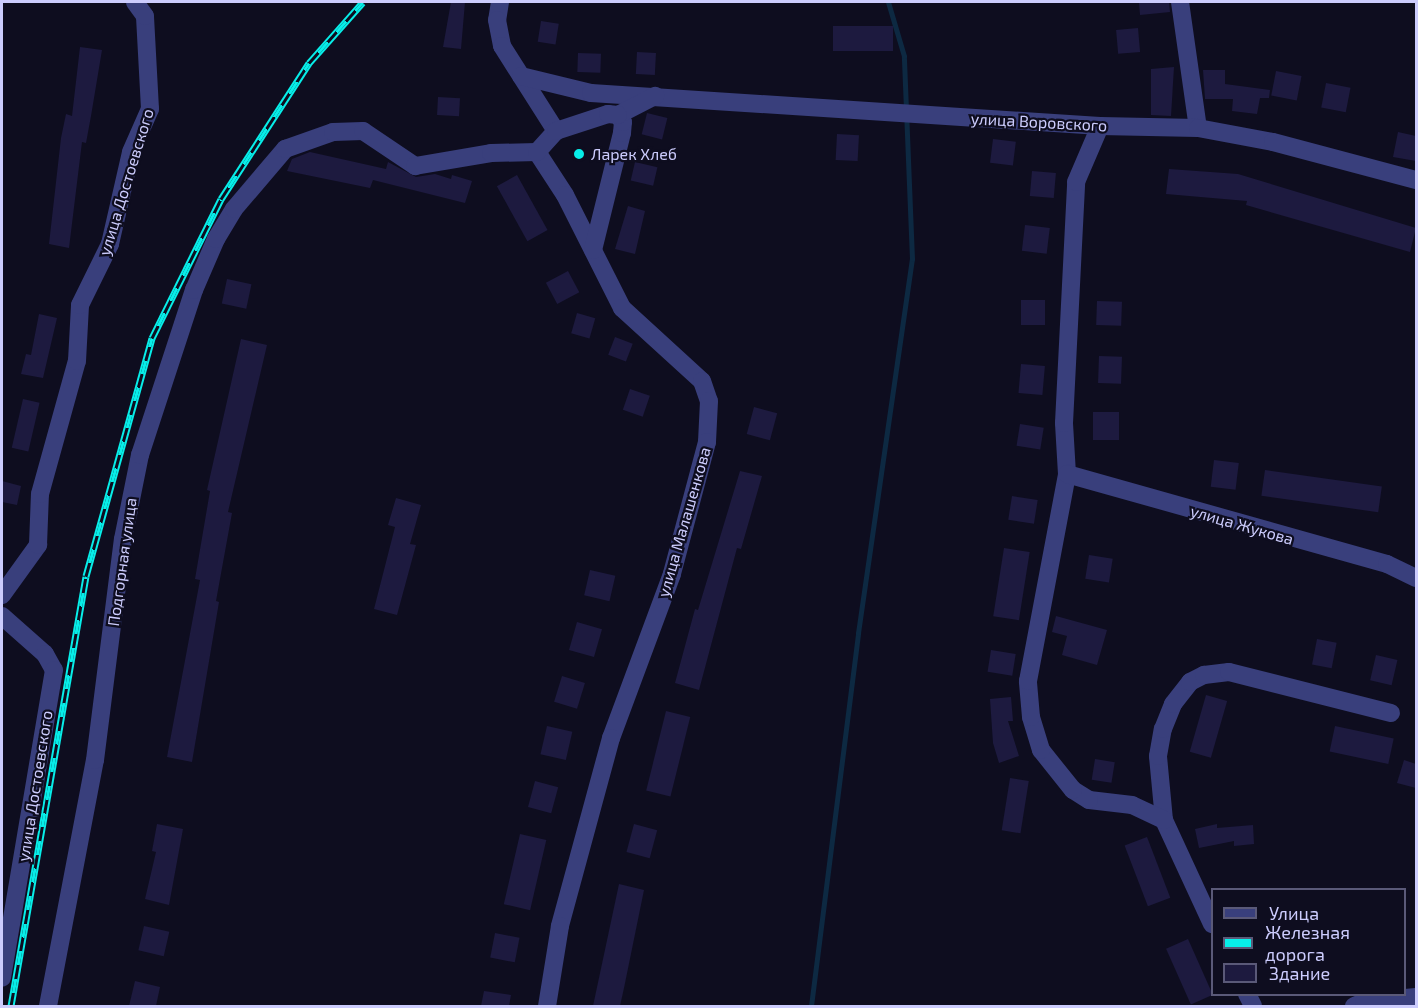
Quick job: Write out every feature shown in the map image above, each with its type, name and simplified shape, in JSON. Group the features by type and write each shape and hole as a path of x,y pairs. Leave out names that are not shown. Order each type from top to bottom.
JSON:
{"street":[{"name":"улица Достоевского","path":"2,595 38,545 40,494 77,361 80,305 110,244 131,152 150,109 145,16 135,2"},
{"path":"500,2 500,37 521,76 556,131"},
{"path":"1180,2 1198,128"},
{"name":"улица Воровского","path":"521,76 591,93 656,95 1100,126 1198,128 1273,142 1416,180"},
{"path":"537,152 556,131 608,114 618,115 656,95"},
{"path":"593,250 622,133 622,122 618,115"},
{"path":"1100,126 1076,182 1064,423 1067,474 1028,681 1031,717 1041,750 1073,790 1089,800 1132,805 1164,820"},
{"name":"Подгорная улица","path":"48,1006 95,760 123,539 140,455 194,290 216,239 234,209 285,149 333,132 363,130 415,166 491,153 537,152"},
{"name":"улица Малашенкова","path":"537,152 566,195 622,308 702,381 710,401 707,442 672,574 611,738 560,926 547,1006"},
{"name":"улица Жукова","path":"1067,474 1388,564 1416,578"},
{"name":"улица Достоевского","path":"2,616 45,654 54,670 2,978"},
{"path":"1211,922 1164,820 1158,756 1163,729 1173,704 1190,682 1204,675 1229,672 1391,713"},
{"path":"1354,1006 1364,1002 1416,997"}],"building":[{"path":"451,2 465,2 461,49 443,47"},
{"path":"1139,2 1169,2 1170,12 1140,15"},
{"path":"541,21 559,24 555,45 538,42"},
{"path":"833,26 893,26 893,51 833,51"},
{"path":"1138,28 1140,52 1118,54 1116,30"},
{"path":"80,47 102,50 86,143 82,142 69,248 49,244 61,138 66,114 72,116"},
{"path":"637,52 656,53 655,75 636,74"},
{"path":"578,53 601,54 600,73 577,72"},
{"path":"1174,67 1171,116 1151,115 1151,69"},
{"path":"1203,70 1225,70 1225,84 1270,90 1269,98 1260,98 1257,114 1232,111 1233,99 1205,99"},
{"path":"1276,71 1302,76 1297,101 1271,96"},
{"path":"1326,83 1351,88 1346,112 1321,108"},
{"path":"438,97 460,98 459,116 437,115"},
{"path":"647,113 667,118 662,139 642,134"},
{"path":"1398,132 1416,136 1416,161 1393,157"},
{"path":"837,134 859,135 858,161 836,160"},
{"path":"993,139 1016,142 1013,166 990,163"},
{"path":"310,152 386,169 388,162 416,177 435,174 451,179 452,175 472,181 465,203 373,180 370,188 287,171 292,159"},
{"path":"635,162 657,167 653,186 631,181"},
{"path":"1169,169 1238,174 1416,228 1410,252 1246,205 1247,201 1166,194"},
{"path":"1032,171 1056,173 1054,198 1030,196"},
{"path":"517,175 548,230 527,241 497,186"},
{"path":"628,206 645,211 635,254 615,249"},
{"path":"1025,225 1050,228 1047,254 1022,251"},
{"path":"568,271 579,292 557,304 546,283"},
{"path":"227,279 251,284 246,309 222,303"},
{"path":"1021,300 1045,300 1045,325 1021,325"},
{"path":"1097,301 1122,302 1121,326 1096,325"},
{"path":"577,313 595,318 589,338 571,333"},
{"path":"39,314 57,318 43,378 21,374 26,354 31,355"},
{"path":"615,337 633,344 626,362 608,355"},
{"path":"241,339 267,345 228,512 232,513 216,601 219,602 192,762 167,757 200,580 195,579 210,491 207,490"},
{"path":"1099,356 1122,357 1121,384 1098,383"},
{"path":"1021,364 1045,366 1042,395 1018,393"},
{"path":"630,389 650,396 643,417 623,410"},
{"path":"23,399 40,403 28,452 12,448"},
{"path":"754,407 777,413 770,440 747,434"},
{"path":"1093,412 1119,412 1119,440 1093,440"},
{"path":"1020,424 1044,428 1040,449 1017,446"},
{"path":"1214,460 1239,463 1236,490 1211,487"},
{"path":"1265,470 1382,486 1378,512 1261,496"},
{"path":"740,471 762,476 741,549 737,548 699,690 675,683 695,609 698,610"},
{"path":"2,481 21,486 17,505 2,502"},
{"path":"1012,496 1038,500 1034,524 1008,520"},
{"path":"396,498 421,505 410,544 416,545 397,615 374,609 395,527 388,525"},
{"path":"1004,548 1030,552 1019,620 993,616"},
{"path":"1089,555 1113,559 1109,582 1085,579"},
{"path":"590,570 615,576 609,601 584,595"},
{"path":"1056,616 1107,630 1097,665 1062,655 1067,636 1052,632"},
{"path":"577,622 602,629 594,657 569,650"},
{"path":"1317,639 1337,643 1332,668 1312,665"},
{"path":"991,650 1016,654 1012,676 988,672"},
{"path":"1376,655 1397,660 1392,685 1370,680"},
{"path":"562,676 585,683 577,709 554,702"},
{"path":"1206,695 1227,701 1211,758 1190,752"},
{"path":"1011,697 1013,721 1008,721 1019,756 999,763 993,743 990,699"},
{"path":"666,711 690,717 670,797 646,791"},
{"path":"547,726 572,732 566,760 540,754"},
{"path":"1335,726 1394,738 1388,764 1330,751"},
{"path":"1095,759 1115,762 1111,783 1092,780"},
{"path":"1404,760 1416,764 1416,788 1397,783"},
{"path":"1010,778 1029,781 1020,833 1002,830"},
{"path":"535,781 558,787 551,813 528,807"},
{"path":"157,824 183,829 169,905 145,899 156,852 152,851"},
{"path":"634,824 657,830 650,858 626,852"},
{"path":"1217,824 1217,828 1253,825 1254,844 1234,846 1234,841 1199,848 1195,829"},
{"path":"520,834 546,840 530,910 504,904"},
{"path":"1147,837 1170,898 1148,906 1125,846"},
{"path":"619,884 644,890 624,988 620,1006 593,1006"},
{"path":"144,926 169,932 164,956 138,950"},
{"path":"495,933 520,938 515,962 490,958"},
{"path":"1188,939 1211,991 1211,996 1191,1004 1166,949"},
{"path":"135,981 160,987 156,1006 129,1006"},
{"path":"484,991 511,995 509,1006 481,1006"}],"waterway":[{"path":"811,1006 858,633 912,259 904,56 888,2"}],"railway":[{"path":"11,1006 86,576 152,338 221,199 309,63 363,2"}],"place":[{"name":"Ларек Хлеб","path":"579,154"}]}
